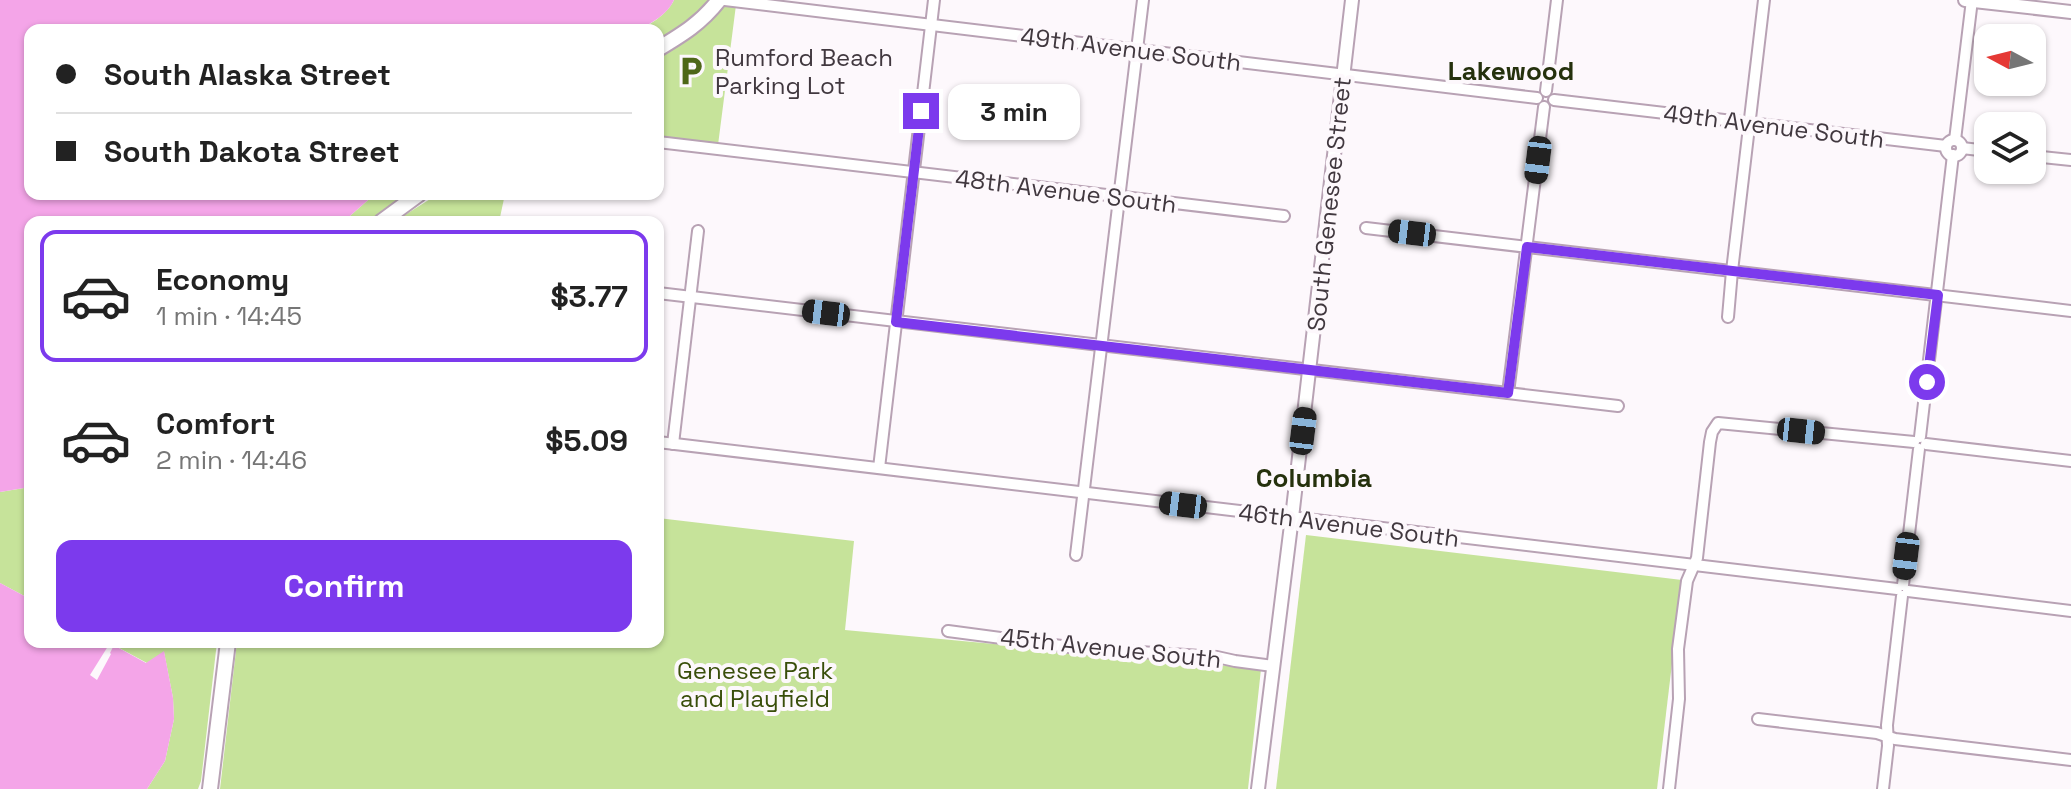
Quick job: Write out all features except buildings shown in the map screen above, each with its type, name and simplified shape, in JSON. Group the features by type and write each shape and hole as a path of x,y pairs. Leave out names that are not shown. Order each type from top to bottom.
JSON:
{"main road":[{"path":"664,45 692,28 722,0"},
{"path":"389,216 411,200"},
{"path":"210,789 227,648"}],"street":[{"name":"49th Avenue South","path":"722,0 1974,149"},
{"path":"879,468 934,0"},
{"path":"1076,555 1143,0"},
{"name":"South Genesee Street","path":"1258,789 1352,0"},
{"path":"1508,393 1557,0"},
{"path":"1728,317 1764,0"},
{"path":"1965,0 2071,12"},
{"path":"1883,789 1902,590 1972,0"},
{"name":"48th Avenue South","path":"664,143 1284,216"},
{"path":"2046,157 2071,160"},
{"path":"1366,228 2071,311"},
{"path":"673,444 698,231"},
{"path":"664,294 1618,406"},
{"path":"1669,789 1679,699 1678,649 1687,581 1696,564 1710,442 1718,423 2071,461"},
{"name":"46th Avenue South","path":"664,443 2071,611"},
{"name":"45th Avenue South","path":"948,631 1077,648 1217,657 1273,666"},
{"path":"1758,719 1876,732 1895,739 2071,760"}],"green space":[{"path":"674,0 712,0 736,5 718,145 664,140 664,24 649,24"},
{"path":"368,200 405,200 383,216 350,216"},
{"path":"429,200 504,200 500,216 403,216"},
{"path":"24,488 24,596 0,583 0,492"},
{"name":"Genesee Park and Playfield","path":"664,519 854,541 845,630 1261,669 1248,789 220,789 236,648 664,648"},
{"path":"1306,535 1682,580 1657,789 1276,789"},
{"path":"119,648 216,648 198,789 147,789 165,761 174,719 164,652 147,663"}],"shaded area":[{"path":"0,0 674,0 668,10 649,24 24,24 24,200 368,200 350,216 24,216 24,488 0,492"},
{"path":"0,583 24,596 24,648 119,648 146,663 164,651 174,719 165,761 147,789 0,789"}],"pier":[{"path":"107,648 112,648 97,680 90,675"}],"place":[{"name":"Rumford Beach Parking Lot","path":"691,71"}],"district":[{"name":"Lakewood","path":"1511,71"},
{"name":"Columbia","path":"1314,478"}],"route":[{"path":"921,111 896,322 1508,393 1527,247 1938,295 1927,382"}]}
